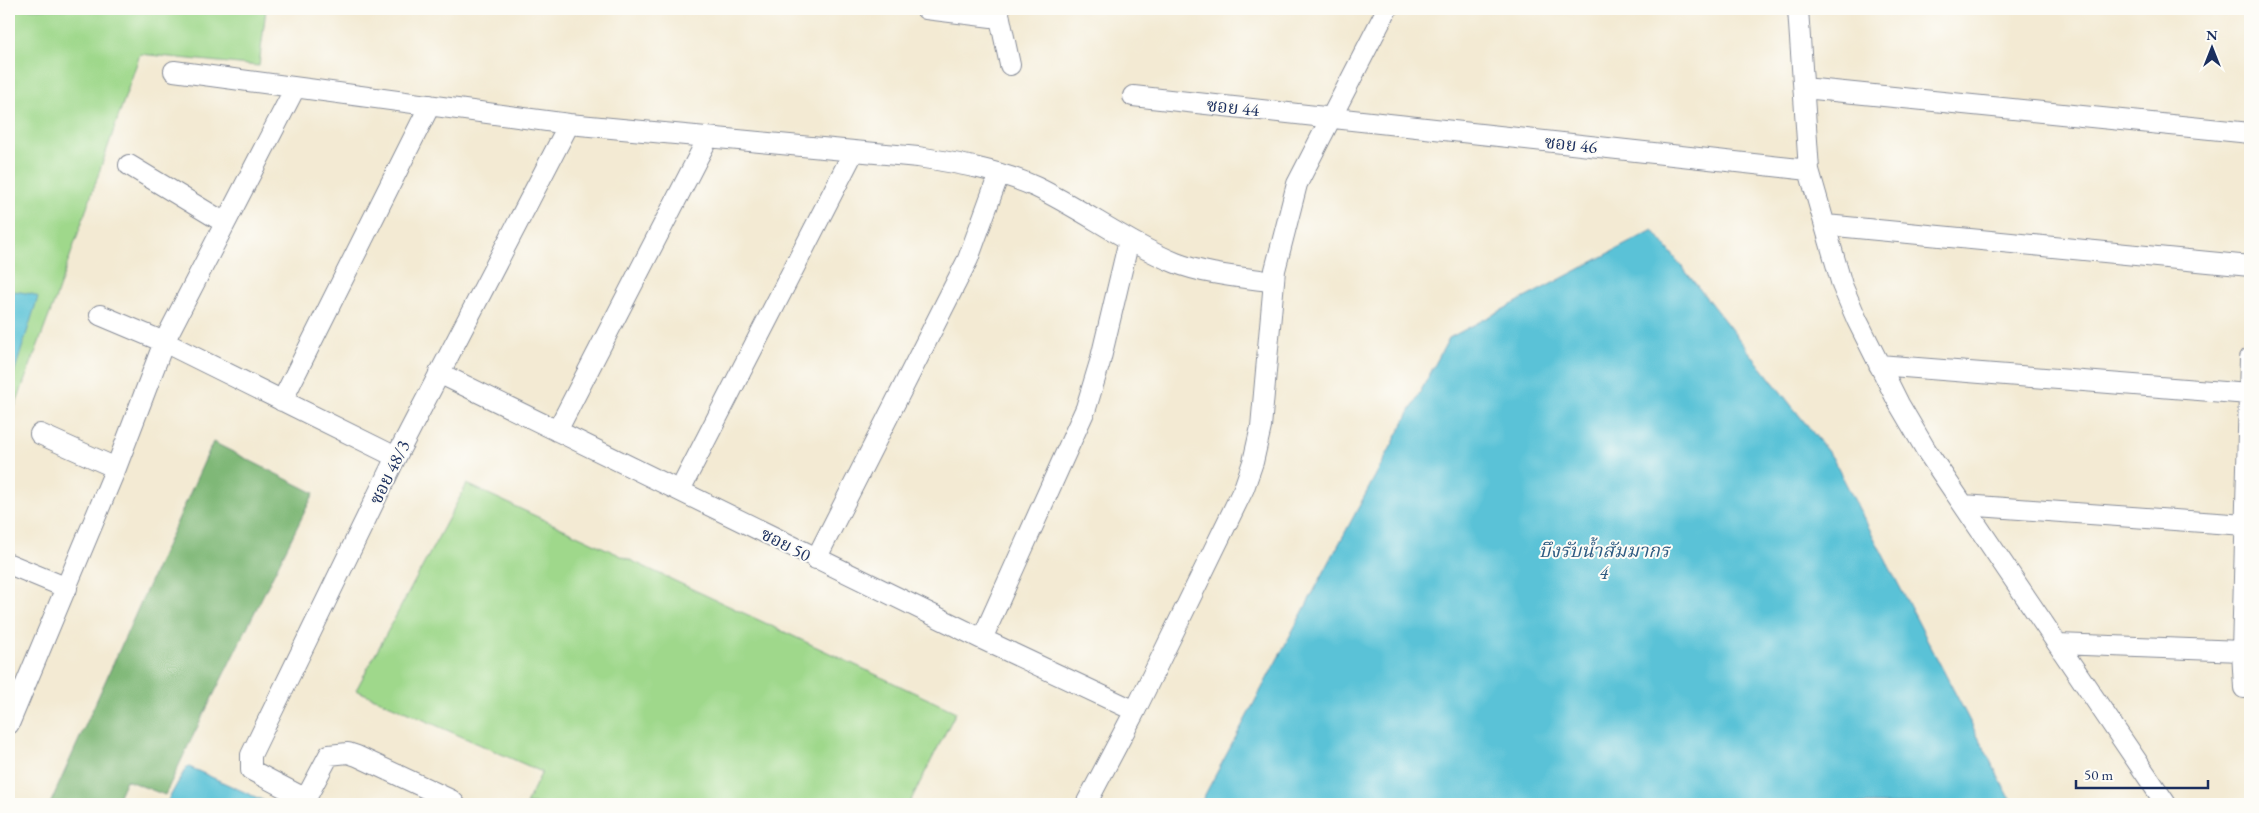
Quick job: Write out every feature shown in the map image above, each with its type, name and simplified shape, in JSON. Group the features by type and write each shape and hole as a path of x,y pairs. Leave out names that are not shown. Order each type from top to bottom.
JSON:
{"street":[{"path":"926,9 999,14 1010,65"},
{"path":"1086,804 1136,711 1244,488 1253,462 1261,427 1275,270 1297,184 1388,9"},
{"path":"1798,9 1809,170 1842,285 1879,365 1899,404 1922,442 2166,804"},
{"path":"174,71 569,124 918,157 959,164 999,174 1034,186 1071,205 1129,240 1177,263 1201,271 1274,282"},
{"path":"11,712 67,588 116,468 164,342 295,88"},
{"path":"1804,88 2250,133"},
{"name":"ซอย 44","path":"1133,96 1333,118"},
{"path":"282,402 430,105"},
{"name":"ซอย 46","path":"1333,118 1809,170"},
{"name":"ซอย 48/3","path":"455,804 452,800 348,753 328,755 304,802 251,770 251,755 396,457 569,124"},
{"path":"557,431 708,138"},
{"path":"680,490 854,151"},
{"path":"129,165 225,223"},
{"path":"816,559 968,259 999,174"},
{"path":"1826,225 2250,266"},
{"path":"982,639 1086,408 1100,362 1129,240"},
{"path":"100,315 164,342 396,457"},
{"path":"2244,688 2242,651 2250,358"},
{"path":"1879,365 2249,394"},
{"name":"ซอย 50","path":"439,373 680,490 816,559 1136,711"},
{"path":"40,434 116,468"},
{"path":"1964,505 2246,525"},
{"path":"9,564 67,588"},
{"path":"2058,644 2242,651"}],"green space":[{"path":"9,9 266,9 259,66 140,54 55,300 9,422 9,389 37,297 14,291 9,311"},
{"path":"213,442 314,493 165,795 126,780 115,804 50,804"},
{"path":"467,484 956,712 909,804 526,804 542,772 356,690"}],"water":[{"name":"บึงรับน้ำสัมมากร 4","path":"1653,230 1832,457 2013,804 1200,804 1449,338"},
{"path":"14,291 38,297 9,389 9,311"},
{"path":"187,766 271,804 166,804"}]}
